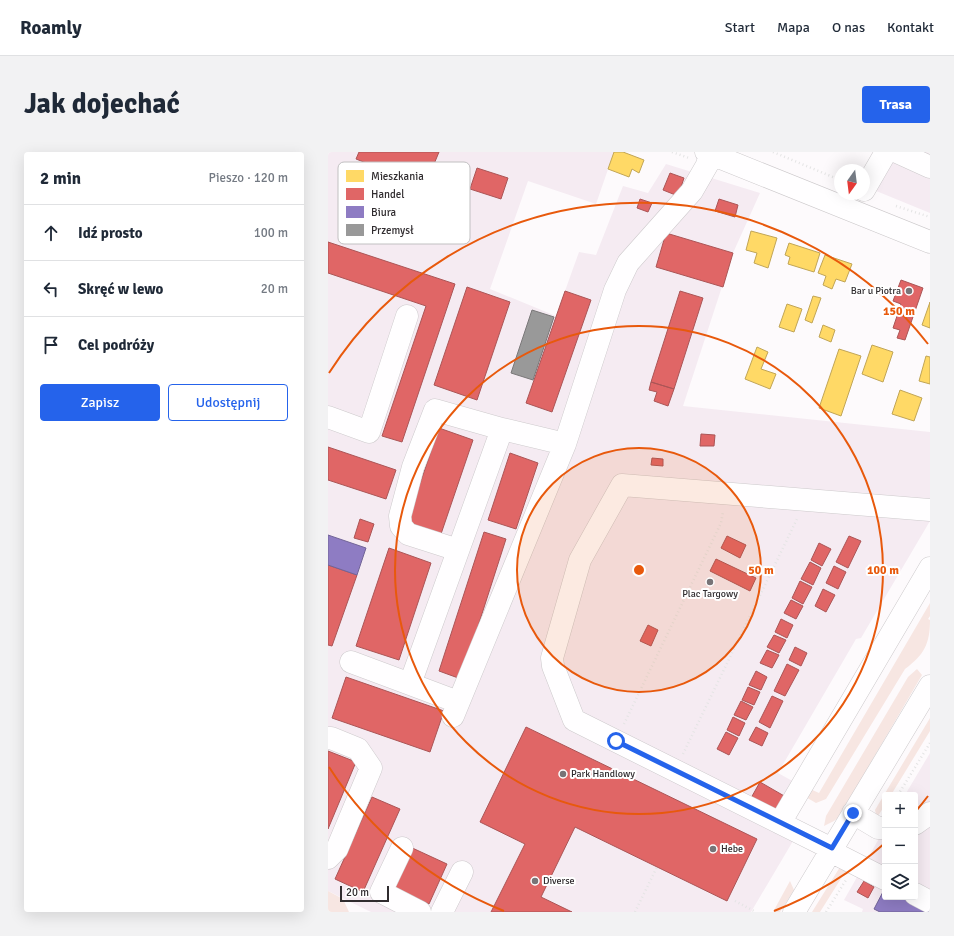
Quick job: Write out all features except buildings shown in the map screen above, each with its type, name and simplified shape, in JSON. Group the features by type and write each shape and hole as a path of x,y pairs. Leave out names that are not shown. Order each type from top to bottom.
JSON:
{"street":[{"path":"870,180 886,152"},
{"path":"898,152 930,167"},
{"path":"351,662 410,684 455,709 565,444 615,290 628,263 692,191 707,165 708,153 834,191"},
{"path":"861,200 930,242"},
{"path":"328,417 369,432 407,316"},
{"path":"458,550 408,534 401,526 400,516 413,467 435,410 565,444"},
{"path":"410,684 502,428"},
{"path":"882,877 780,823 574,720 553,666 552,658 580,560 622,485 930,510"},
{"path":"780,823 930,568"},
{"path":"794,912 853,813 928,694"},
{"path":"328,738 358,749 371,768 337,848 328,858"},
{"path":"853,813 878,828 882,828"},
{"path":"918,823 930,813"},
{"path":"402,848 381,892 420,912"},
{"path":"442,912 462,872"},
{"path":"918,896 930,902"}],"path":[{"path":"773,152 834,177"},
{"path":"616,741 721,523 724,493"},
{"path":"675,770 806,500"},
{"path":"900,792 930,743"},
{"path":"635,912 657,867"},
{"path":"735,901 756,912"}],"shaded area":[{"path":"328,152 614,152 596,204 528,181 490,289 556,316 579,252 596,255 623,186 648,193 666,164 760,193 733,253 683,406 930,432 930,521 861,638 856,639 778,773 796,783 771,831 793,841 751,912 371,912 328,891"},
{"path":"876,152 930,152 930,213 870,188 870,169"},
{"path":"930,603 930,616 928,619 930,620 930,628 925,648 917,659 905,669 826,799 816,803 804,796 808,788 819,793"},
{"path":"917,669 922,675 839,817 824,826 826,816 908,677"},
{"path":"930,718 930,731 893,792 886,792"},
{"path":"930,753 930,912 862,912 863,909 844,900 882,833 882,900 918,900 918,792 907,792"},
{"path":"882,798 882,810 878,816 876,815 875,810"},
{"path":"840,867 847,869 820,912 812,912"},
{"path":"790,881 794,890 780,912 773,912"},
{"path":"328,891 343,899 349,912 328,912"}],"place":[{"name":"Bar u Piotra","path":"909,291"},
{"name":"Plac Targowy","path":"710,582"},
{"name":"Park Handlowy","path":"563,774"},
{"name":"Hebe","path":"713,849"},
{"name":"Diverse","path":"535,881"}],"route":[{"path":"616,741 832,848 853,813"}]}
